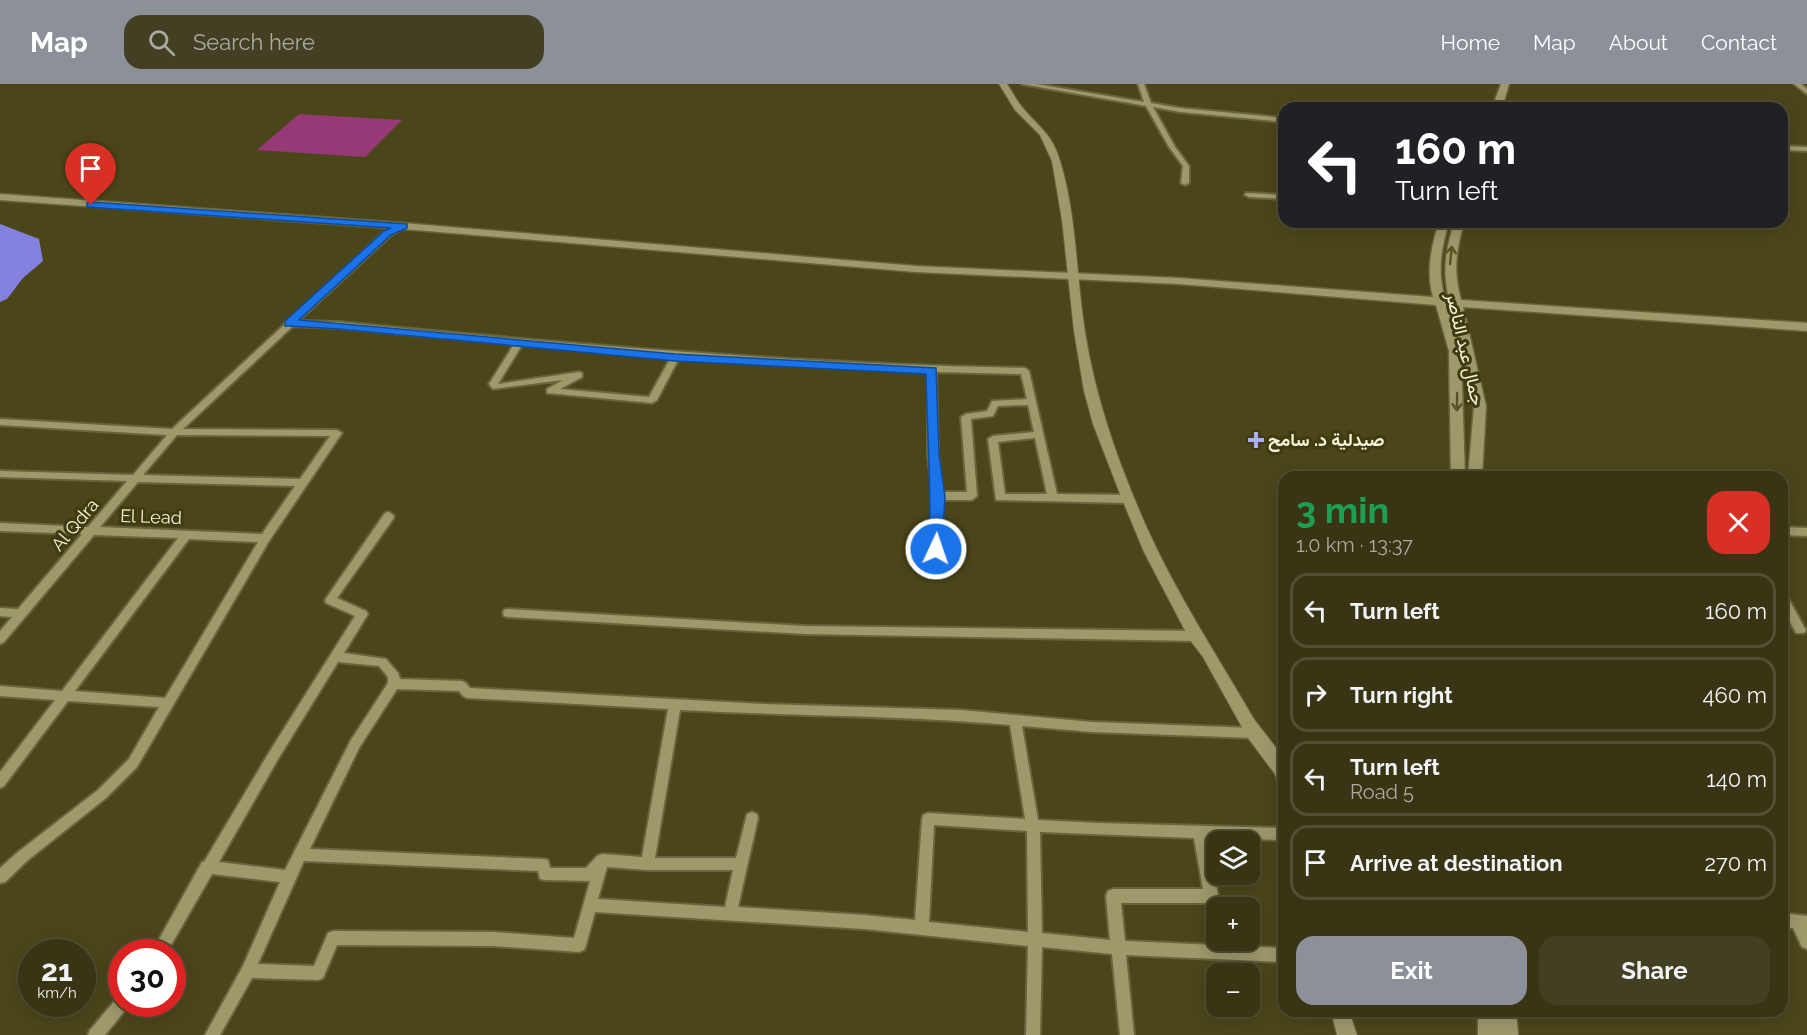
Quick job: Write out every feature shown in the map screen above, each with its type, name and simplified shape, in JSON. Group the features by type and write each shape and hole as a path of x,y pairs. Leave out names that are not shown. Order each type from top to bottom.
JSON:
{"main road":[{"path":"1489,102 1494,84"},
{"path":"1499,102 1505,84"},
{"path":"0,197 403,226 916,269 1073,275 1439,301 1517,309 1807,327"},
{"name":"جمال عبد الناصر","path":"1442,228 1435,252 1435,283 1455,351 1458,471"},
{"name":"جمال عبد الناصر","path":"1457,228 1450,256 1454,303 1480,406 1475,471"},
{"path":"1488,1017 1489,1035"},
{"path":"1506,1017 1507,1035"}],"street":[{"path":"1004,84 1018,108 1044,134 1056,162 1090,392 1099,424 1128,499 1151,552 1195,636 1208,653 1254,733 1278,767"},
{"path":"1025,84 1148,105 1278,119"},
{"path":"1141,84 1148,105 1172,147 1186,166 1185,183"},
{"path":"1797,84 1807,92"},
{"path":"1788,148 1807,149"},
{"path":"1249,195 1278,197"},
{"name":"Al Qdra","path":"0,639 174,432 388,233 403,226"},
{"path":"289,323 675,357 932,370 1025,371 1053,498"},
{"path":"520,342 493,384 496,387 579,375 550,391 652,400 675,357"},
{"path":"932,370 933,455 938,496 936,549"},
{"path":"938,496 972,496 966,417 990,414 995,403 1032,402"},
{"path":"0,422 174,432 337,433 265,538 133,763 102,794 0,877"},
{"path":"1038,435 993,439 1000,497 1128,499"},
{"path":"0,474 303,483"},
{"path":"166,939 207,867 362,615 330,600 389,516"},
{"name":"El Lead","path":"0,527 265,538"},
{"path":"1788,531 1807,532"},
{"path":"0,782 187,534"},
{"path":"1788,608 1800,630"},
{"path":"0,612 20,615"},
{"path":"508,614 805,630 1195,636"},
{"path":"212,1035 248,971 289,877 355,744 394,684 394,676 382,662 335,657"},
{"path":"394,684 462,686 467,693 960,715 1092,727 1254,733"},
{"path":"0,691 167,703"},
{"path":"647,864 675,704"},
{"path":"1015,721 1033,825 1035,941 1033,1035"},
{"path":"730,914 752,818"},
{"path":"922,927 927,819 1278,834"},
{"path":"1127,1035 1113,896 1211,896 1200,832"},
{"path":"300,855 535,865 543,866 545,874 589,875 602,860"},
{"path":"602,860 647,864 741,864"},
{"path":"248,971 318,973 333,938 494,939 579,945 602,860"},
{"path":"207,867 289,877"},
{"path":"591,905 922,927 1035,941 1119,948 1278,956"},
{"path":"1802,923 1807,942"},
{"path":"95,1035 110,1017"},
{"path":"1342,1017 1347,1035"}],"shaded area":[{"path":"299,114 402,120 365,157 257,150"},
{"path":"0,224 39,239 43,261 23,278 7,299 0,302"}],"place":[{"name":"صيدلية د. سامح","path":"1256,440"}],"route":[{"path":"91,205 403,226 388,233 289,323 338,325 520,342 538,346 675,357 828,367 932,370 930,384 933,455 938,496 936,549"}]}
